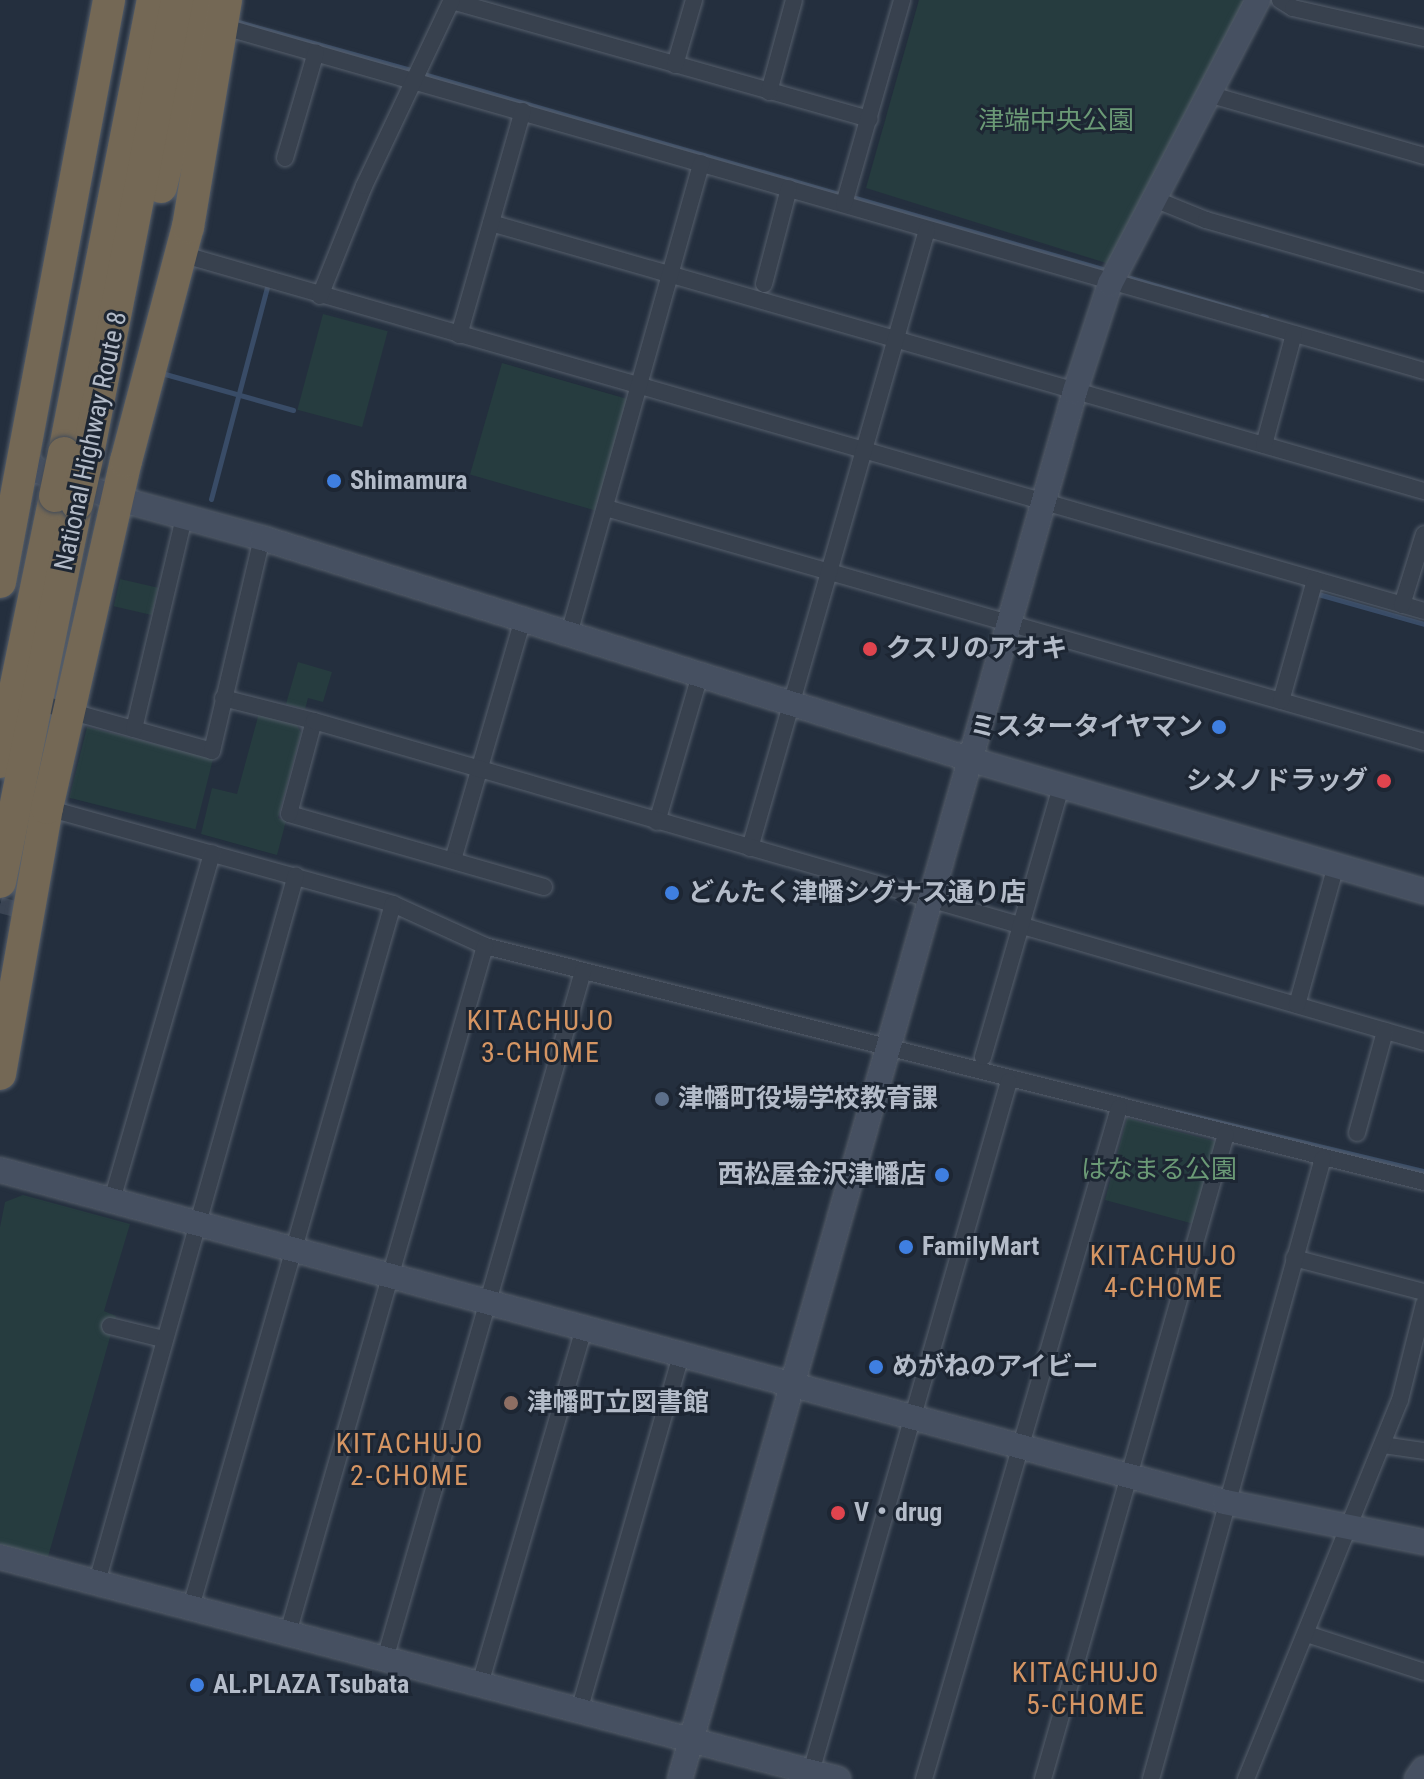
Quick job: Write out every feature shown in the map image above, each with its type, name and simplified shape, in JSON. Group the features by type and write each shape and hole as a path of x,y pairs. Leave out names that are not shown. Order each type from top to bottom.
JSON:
{"highway":[{"path":"0,582 109,0"},
{"path":"83,424 72,354 127,0"},
{"name":"National Highway Route 8","path":"83,424 153,0"},
{"name":"National Highway Route 8","path":"0,762 14,692 66,500 177,0"},
{"path":"83,424 118,373 218,9"},
{"path":"0,1074 14,901 47,808 60,709 119,499 181,254 218,9"},
{"name":"National Highway Route 8","path":"14,901 66,500"},
{"path":"0,729 14,692"}],"street":[{"path":"320,296 413,79 452,0 502,7 675,65 870,119"},
{"path":"675,65 694,0"},
{"path":"769,92 794,0"},
{"path":"844,204 902,2 883,0"},
{"path":"680,1779 1075,391 1110,284 1258,0"},
{"path":"1280,0 1293,8 1424,38"},
{"path":"218,9 316,52 1110,284 1424,371"},
{"path":"285,158 316,52"},
{"path":"1208,94 1424,156"},
{"path":"459,335 523,111"},
{"path":"569,634 701,163"},
{"path":"764,284 789,188"},
{"path":"1154,199 1206,220 1424,282"},
{"path":"491,223 1424,491"},
{"path":"750,848 927,230"},
{"path":"181,254 1424,611"},
{"path":"1264,445 1294,334"},
{"path":"25,458 38,471 119,499 262,538 792,706 1424,891"},
{"path":"606,508 1424,742"},
{"path":"134,729 184,518"},
{"path":"1402,605 1424,534"},
{"path":"60,709 212,751 262,538"},
{"path":"1281,701 1315,580"},
{"path":"453,860 523,619"},
{"path":"657,822 700,675"},
{"path":"223,698 314,721 931,902 1424,1042"},
{"path":"314,721 289,814 544,887"},
{"path":"983,1057 1061,786"},
{"path":"47,808 393,904 485,946 890,1047 1009,1081 1424,1182"},
{"path":"112,1200 212,853"},
{"path":"1297,1005 1336,865"},
{"path":"97,1582 296,875"},
{"path":"191,1607 393,904"},
{"path":"288,1633 485,946"},
{"path":"385,1659 583,971"},
{"path":"1357,1133 1385,1031"},
{"path":"810,1775 1009,1081"},
{"path":"924,1779 1119,1108"},
{"path":"1043,1779 1226,1134"},
{"path":"1151,1779 1225,1502 1323,1158"},
{"path":"0,1170 1225,1502 1424,1542"},
{"path":"1294,1258 1424,1292"},
{"path":"1246,1779 1383,1445 1424,1304"},
{"path":"110,1326 163,1339"},
{"path":"480,1684 584,1328"},
{"path":"579,1711 681,1355"},
{"path":"1383,1445 1424,1451"},
{"path":"0,1557 692,1740 810,1775 838,1779"},
{"path":"1307,1634 1424,1672"},
{"path":"1417,1779 1424,1769"}],"green space":[{"name":"津端中央公園","path":"919,0 1240,0 1256,4 1119,267 866,188"},
{"path":"323,314 388,331 362,427 297,410"},
{"path":"502,363 631,400 599,511 470,475"},
{"path":"120,579 158,588 152,615 114,606"},
{"path":"298,662 332,672 323,702 308,698 305,709 286,704"},
{"path":"259,713 296,723 301,733 278,818 286,821 277,855 201,834 212,788 237,794"},
{"path":"87,727 213,758 195,829 69,798"},
{"name":"はなまる公園","path":"1127,1118 1218,1142 1196,1224 1105,1200"},
{"path":"23,1195 130,1224 104,1311 116,1316 48,1557 0,1545 0,1227 5,1202"}],"waterway":[{"path":"238,22 411,70"},
{"path":"423,74 838,194"},
{"path":"855,198 1102,269"},
{"path":"1130,278 1239,310"},
{"path":"211,499 267,287"},
{"path":"1262,316 1266,317"},
{"path":"165,374 293,410"},
{"path":"1318,594 1424,624"},
{"path":"1176,1112 1424,1171"}],"tunnel":[{"path":"0,905 15,909"}],"place":[{"name":"Shimamura","path":"334,481"},
{"name":"クスリのアオキ","path":"870,649"},
{"name":"ミスタータイヤマン","path":"1219,727"},
{"name":"シメノドラッグ","path":"1384,781"},
{"name":"どんたく津幡シグナス通り店","path":"672,893"},
{"name":"津幡町役場学校教育課","path":"662,1099"},
{"name":"西松屋金沢津幡店","path":"942,1175"},
{"name":"FamilyMart","path":"906,1247"},
{"name":"めがねのアイビー","path":"876,1367"},
{"name":"津幡町立図書館","path":"511,1403"},
{"name":"V・drug","path":"838,1513"},
{"name":"AL.PLAZA Tsubata","path":"197,1685"}],"district":[{"name":"KITACHUJO 3-CHOME","path":"541,1037"},
{"name":"KITACHUJO 4-CHOME","path":"1164,1272"},
{"name":"KITACHUJO 2-CHOME","path":"410,1460"},
{"name":"KITACHUJO 5-CHOME","path":"1086,1689"}]}
